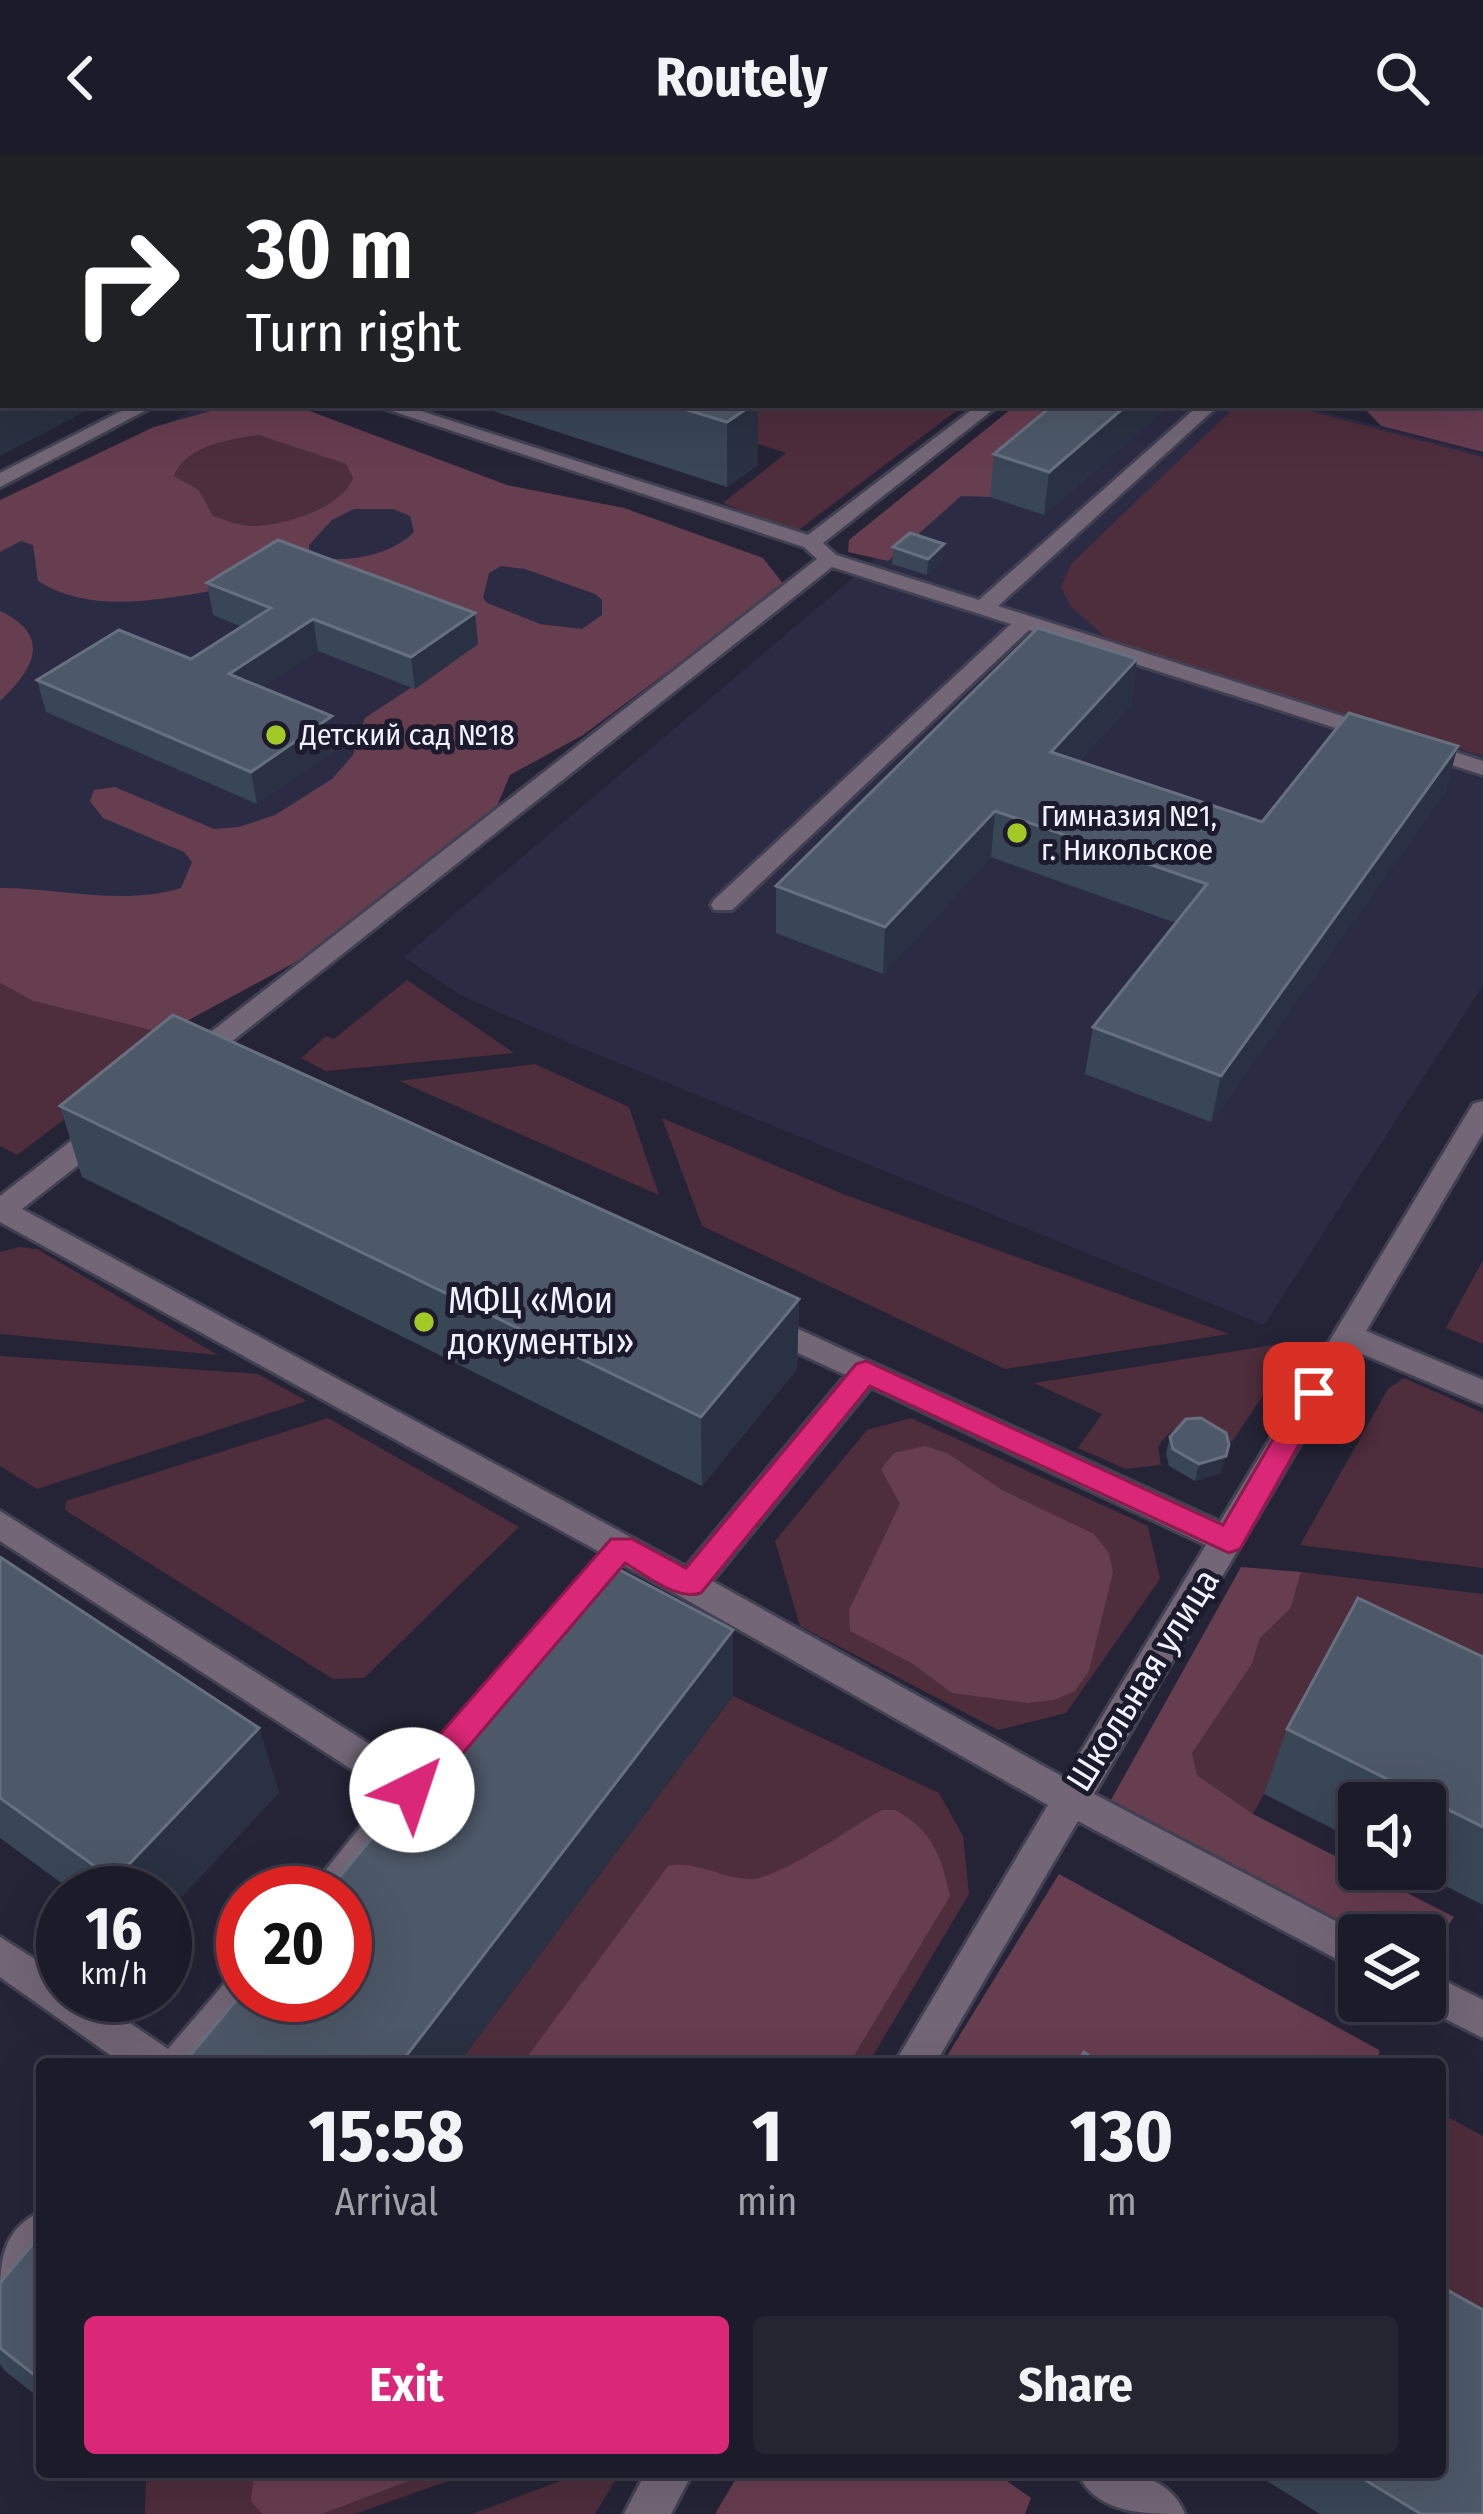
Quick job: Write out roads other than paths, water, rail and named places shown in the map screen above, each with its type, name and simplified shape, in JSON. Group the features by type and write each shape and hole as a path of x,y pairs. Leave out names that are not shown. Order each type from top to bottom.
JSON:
{"street":[{"path":"0,481 141,408"},
{"path":"391,408 982,608 1483,768"},
{"path":"229,1074 186,1065 820,551 987,408"},
{"path":"982,608 1207,408"},
{"path":"722,905 1025,622"},
{"name":"Школьная улица","path":"917,2058 1483,1110"},
{"path":"125,1113 1,1210 1338,1942"},
{"path":"727,1307 1229,1541"},
{"path":"1348,1336 1483,1394"},
{"path":"690,1585 866,1372"},
{"path":"0,1524 412,1790"},
{"path":"592,1582 622,1547"},
{"path":"348,1866 442,1755"},
{"path":"0,1955 147,2058"},
{"path":"1446,2000 1483,2020"},
{"path":"185,2058 216,2022"},
{"path":"0,2284 36,2239"},
{"path":"646,2514 667,2478"},
{"path":"1108,2478 1163,2514"}],"place":[{"name":"Детский сад №18","path":"276,735"},
{"name":"Гимназия №1, г. Никольское","path":"1017,833"},
{"name":"МФЦ «Мои документы»","path":"424,1322"}]}
